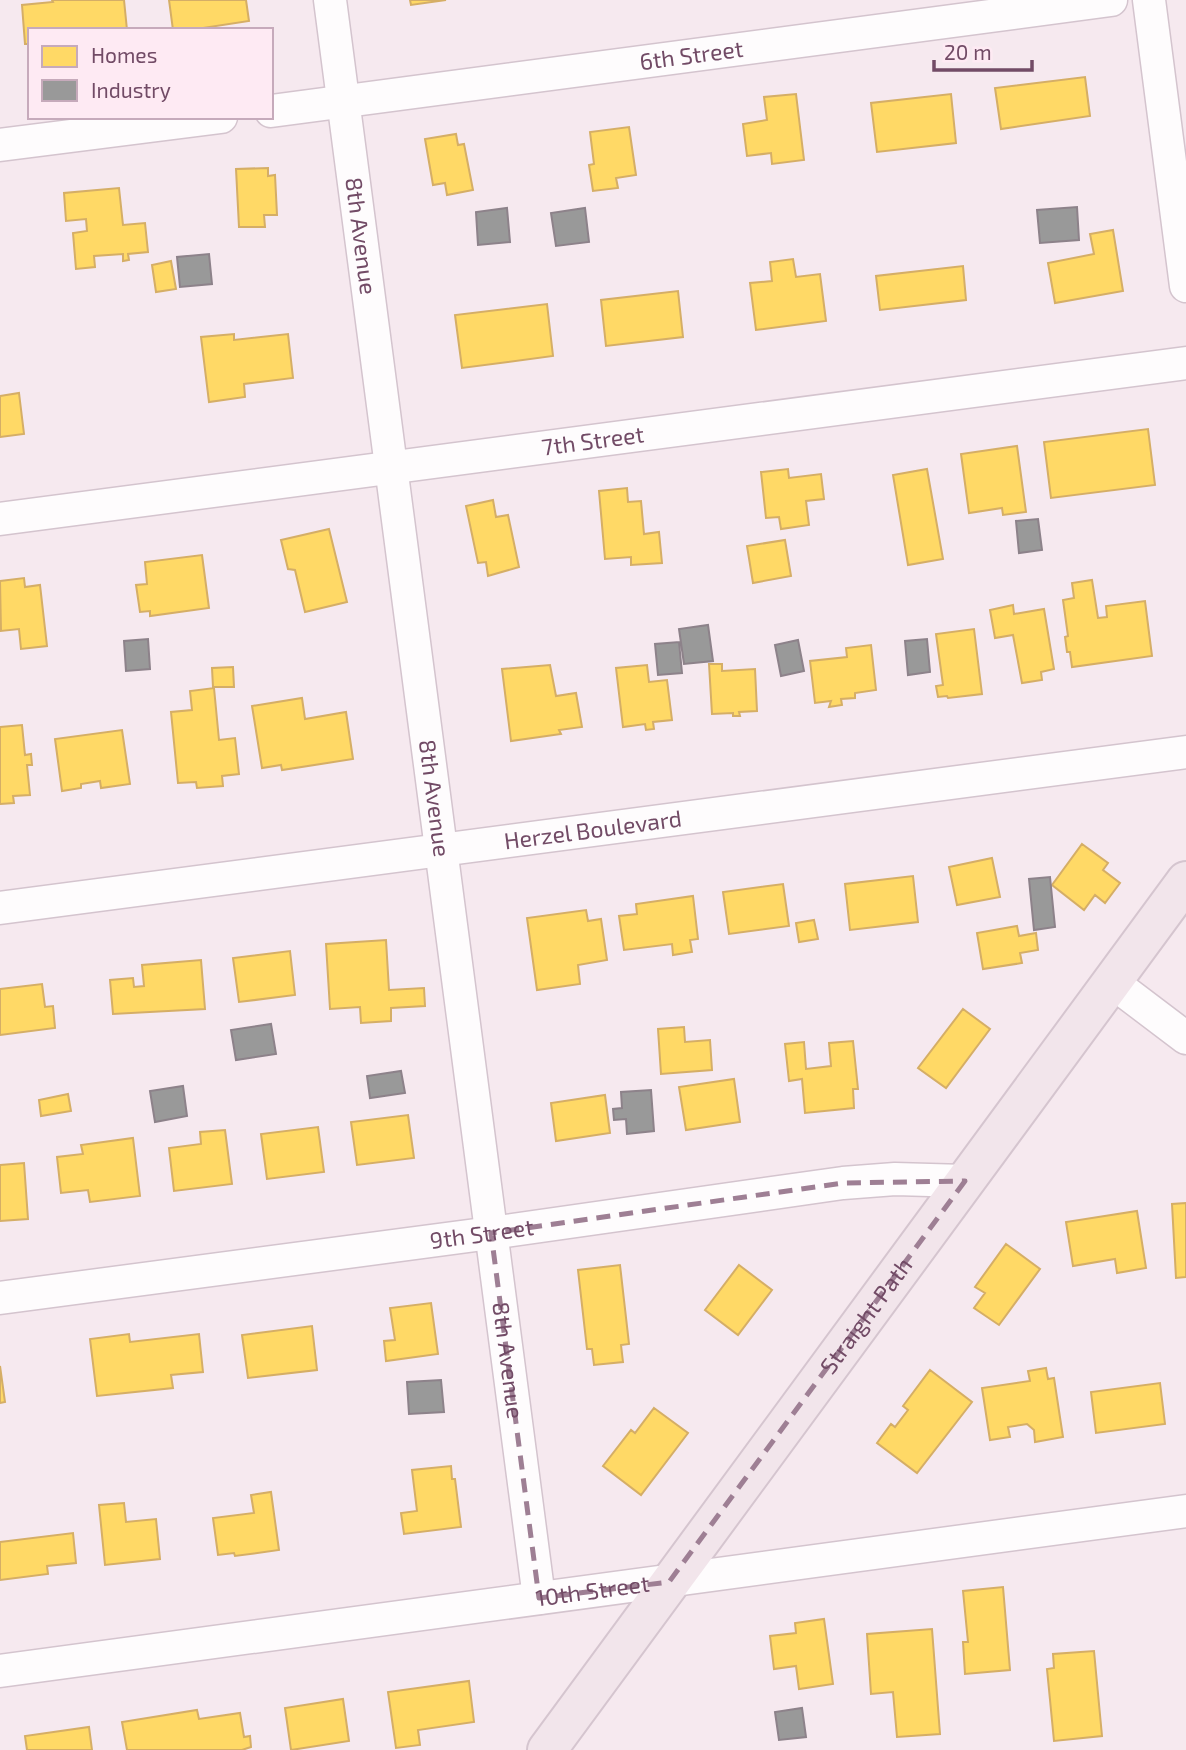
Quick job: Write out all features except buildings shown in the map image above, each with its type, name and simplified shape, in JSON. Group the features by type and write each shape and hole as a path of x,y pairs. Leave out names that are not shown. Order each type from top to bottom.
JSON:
{"main road":[{"name":"Straight Path","path":"547,1750 1186,881"}],"street":[{"name":"8th Avenue","path":"330,0 539,1598"},
{"name":"6th Street","path":"273,111 1111,0"},
{"path":"1150,0 1186,286"},
{"path":"0,145 205,119"},
{"name":"7th Street","path":"0,519 1186,363"},
{"name":"Herzel Boulevard","path":"0,908 1186,752"},
{"path":"1112,982 1186,1038"},
{"name":"9th Street","path":"0,1298 843,1183 895,1179 965,1181"},
{"name":"10th Street","path":"0,1671 1186,1511"}],"highlighted area":[{"path":"965,1181 669,1582 539,1598 491,1233 843,1183"}]}
